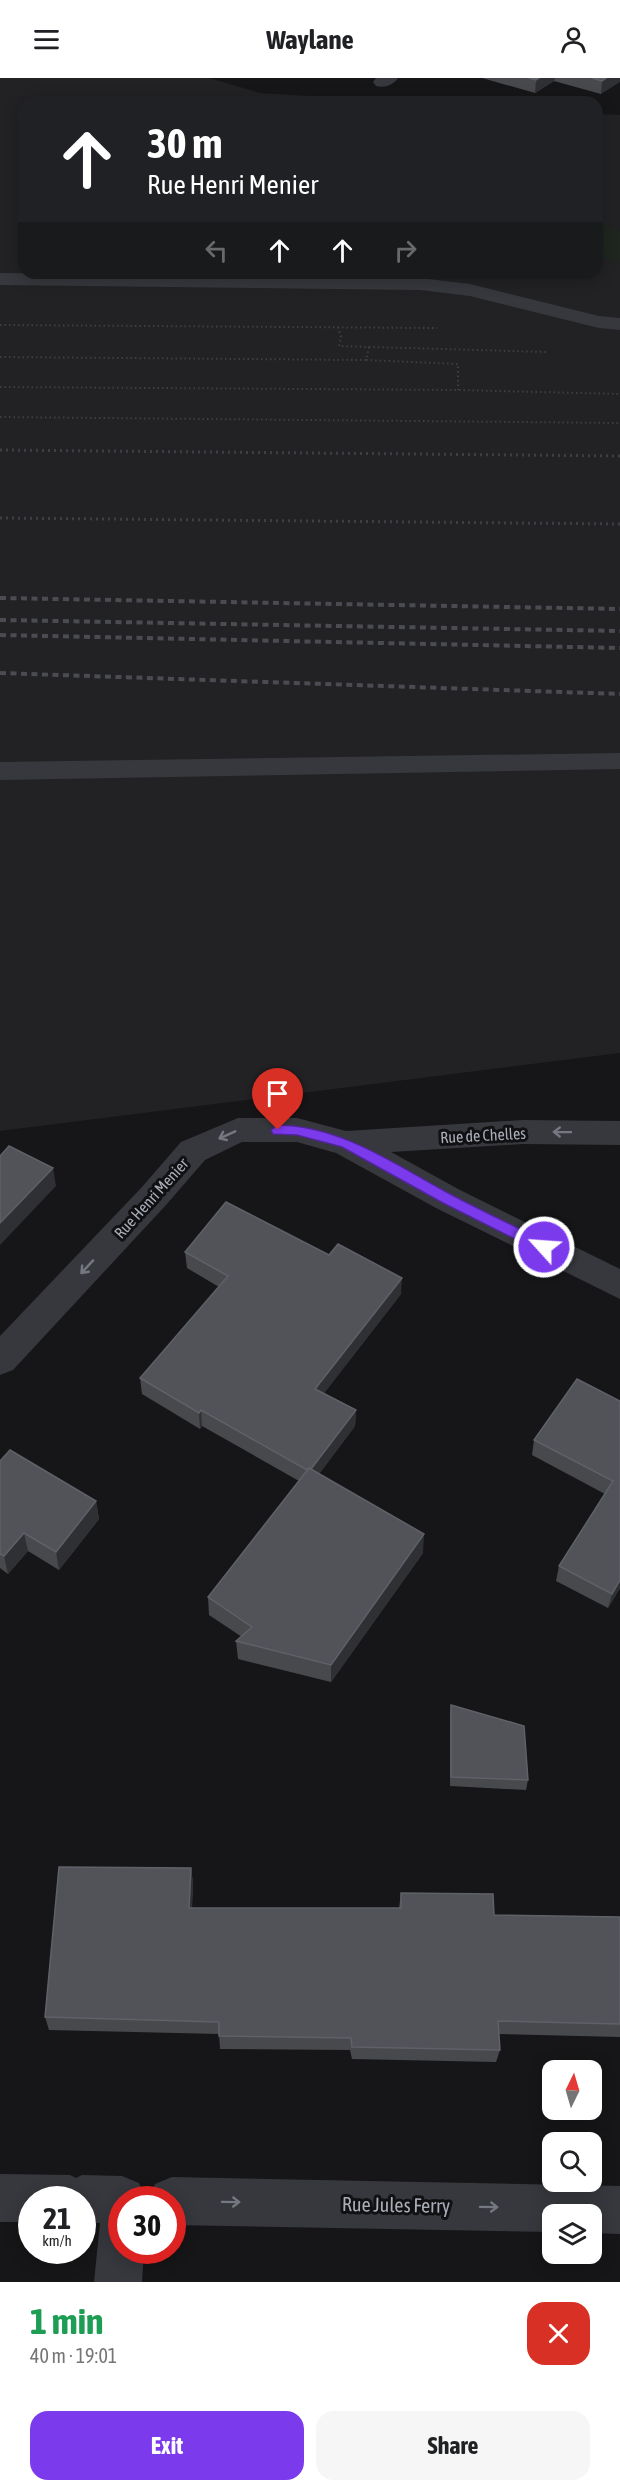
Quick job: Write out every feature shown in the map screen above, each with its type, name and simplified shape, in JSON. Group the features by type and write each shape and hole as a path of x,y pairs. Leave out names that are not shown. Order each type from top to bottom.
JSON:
{"street":[{"path":"0,279 420,284 470,290 599,322 620,324"},
{"path":"0,771 620,761"},
{"name":"Rue Henri Menier","path":"0,1360 154,1196 193,1150 238,1130 297,1130 346,1143"},
{"name":"Rue de Chelles","path":"346,1143 523,1132 620,1133"},
{"path":"346,1143 448,1199 620,1285"},
{"path":"0,2198 18,2198"},
{"name":"Rue Jules Ferry","path":"186,2201 620,2210"},
{"path":"118,2282 119,2264"}],"path":[{"path":"0,325 441,328"},
{"path":"338,327 341,337 339,346 551,352"},
{"path":"366,360 369,347"},
{"path":"0,357 366,360 458,364 458,390"},
{"path":"0,387 458,390 620,394"},
{"path":"0,417 620,423"},
{"path":"0,450 620,456"},
{"path":"0,518 620,524"}],"shaded area":[{"path":"0,78 209,78 260,93 307,96 18,96 18,279 603,279 603,114 620,115 620,1053 0,1131"},
{"path":"603,226 620,231 620,262 603,259"}],"building":[{"path":"9,1146 53,1168 0,1223 0,1156"},
{"path":"226,1202 329,1255 338,1244 402,1278 315,1389 356,1410 311,1469 307,1470 201,1410 199,1413 140,1378 228,1276 185,1252"},
{"path":"577,1379 620,1401 620,1580 612,1594 559,1566 613,1481 534,1440"},
{"path":"10,1450 96,1501 56,1552 24,1533 4,1556 0,1554 0,1461"},
{"path":"309,1468 424,1534 331,1665 236,1641 252,1627 208,1597"},
{"path":"451,1705 524,1726 528,1780 451,1777"},
{"path":"59,1867 191,1868 189,1908 401,1908 401,1893 493,1894 494,1915 620,1917 620,2024 498,2021 500,2050 352,2047 351,2038 219,2036 219,2022 45,2017"}],"railway":[{"path":"0,598 620,609"},
{"path":"0,620 620,631"},
{"path":"0,635 620,648"},
{"path":"0,673 620,694"}],"route":[{"path":"278,1130 297,1130 346,1143 448,1199 544,1247"}]}
